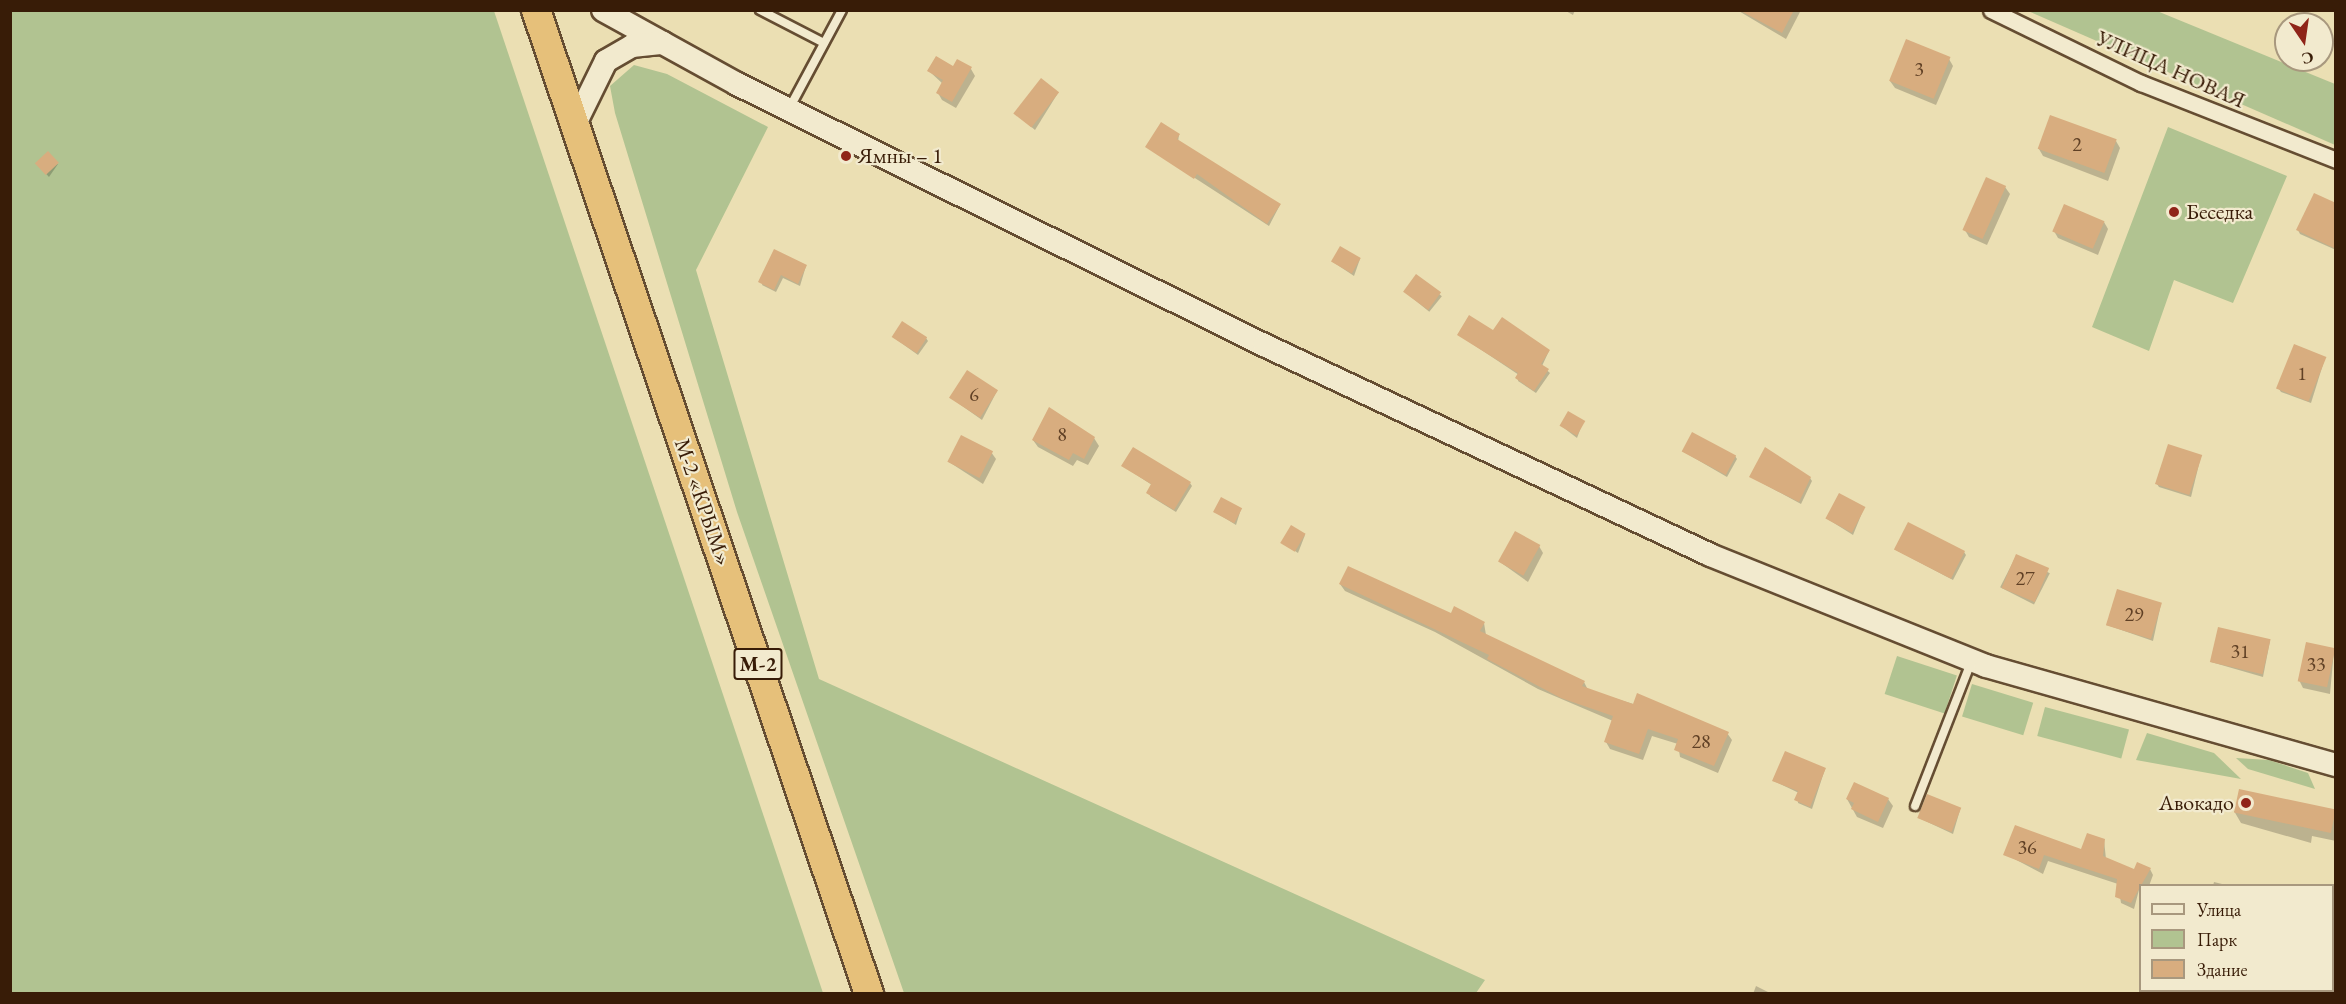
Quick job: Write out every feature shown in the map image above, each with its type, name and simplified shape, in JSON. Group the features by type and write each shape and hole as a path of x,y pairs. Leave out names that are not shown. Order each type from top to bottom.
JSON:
{"highway":[{"name":"М-2 «КРЫМ»","path":"536,10 869,993"}],"main road":[{"path":"525,10 546,40"},
{"path":"603,10 789,108 1514,465 1721,560 1971,661 2076,695 2336,765"},
{"path":"575,124 606,61 632,46 663,43"}],"street":[{"name":"УЛИЦА НОВАЯ","path":"1991,10 2151,88 2336,160"}],"lane":[{"path":"760,10 824,43"},
{"path":"789,108 842,10"},
{"path":"1915,806 1971,661"}],"green space":[{"path":"10,11 494,11 823,993 11,993"},
{"path":"2028,11 2157,11 2274,59 2274,72 2306,72 2335,84 2335,145"},
{"path":"634,65 667,74 768,127 696,270 819,679 1485,980 1476,993 904,993 737,512 615,113 610,86"},
{"path":"2168,127 2287,176 2233,303 2174,280 2149,351 2092,327"},
{"path":"1897,656 1957,675 1945,714 1885,694"},
{"path":"1972,684 2033,703 2023,735 1962,717"},
{"path":"2045,707 2129,730 2121,758 2037,736"},
{"path":"2147,733 2214,753 2241,779 2136,760"},
{"path":"2236,758 2269,760 2308,773 2315,789 2248,769"}],"building":[{"path":"1739,10 1794,10 1782,33"},
{"path":"1906,39 1951,57 1934,99 1889,81"},
{"path":"936,56 953,66 957,59 972,67 952,102 936,93 943,80 927,71"},
{"path":"1041,78 1059,92 1031,128 1013,113"},
{"path":"2050,115 2117,139 2104,173 2038,149"},
{"path":"1161,122 1180,134 1177,139 1281,204 1267,224 1197,174 1194,179 1145,147"},
{"path":"48,151 59,163 46,175 35,163"},
{"path":"1986,177 2006,186 1983,239 1962,230"},
{"path":"2314,193 2336,203 2336,249 2296,230"},
{"path":"2064,204 2105,221 2093,249 2052,232"},
{"path":"1340,246 1361,258 1352,274 1331,262"},
{"path":"774,249 807,265 798,284 781,275 774,290 758,282"},
{"path":"1416,274 1441,292 1428,310 1403,292"},
{"path":"1469,315 1493,330 1502,317 1550,350 1541,364 1549,369 1534,391 1515,378 1518,373 1457,335"},
{"path":"902,321 927,337 917,353 892,337"},
{"path":"2294,344 2326,357 2308,402 2276,389"},
{"path":"967,370 998,390 980,418 949,398"},
{"path":"1049,407 1095,437 1084,459 1073,453 1069,460 1032,440"},
{"path":"1568,411 1585,421 1577,436 1560,426"},
{"path":"1692,432 1736,455 1726,475 1682,451"},
{"path":"961,435 993,451 979,478 947,462"},
{"path":"2168,444 2202,455 2189,495 2155,484"},
{"path":"1133,447 1191,482 1174,510 1146,493 1151,484 1121,466"},
{"path":"1765,447 1811,477 1799,502 1749,477"},
{"path":"1839,493 1865,507 1852,533 1825,519"},
{"path":"1221,497 1242,508 1234,523 1213,512"},
{"path":"1908,522 1965,551 1951,579 1894,550"},
{"path":"1291,525 1306,534 1295,552 1280,543"},
{"path":"1515,531 1540,545 1523,576 1498,562"},
{"path":"2016,554 2049,568 2035,602 2002,588"},
{"path":"1348,566 1451,613 1454,606 1485,622 1480,631 1585,681 1582,686 1633,704 1637,693 1729,732 1714,766 1674,750 1678,739 1648,729 1639,754 1604,742 1613,716 1561,698 1487,659 1489,655 1339,584"},
{"path":"2117,589 2162,603 2151,639 2106,625"},
{"path":"2218,627 2271,639 2263,674 2210,662"},
{"path":"2306,642 2335,648 2327,687 2298,681"},
{"path":"1785,751 1826,768 1810,807 1794,800 1798,791 1772,781"},
{"path":"1854,782 1889,798 1878,822 1851,809 1854,803 1846,799"},
{"path":"2239,789 2336,810 2331,833 2234,812"},
{"path":"1927,794 1961,808 1952,832 1917,818"},
{"path":"2015,825 2081,849 2087,833 2105,839 2103,856 2134,869 2137,862 2151,868 2142,884 2139,884 2139,889 2131,903 2115,897 2117,879 2044,855 2039,869 2003,855"}],"place":[{"name":"Ямны – 1","path":"846,156"},
{"name":"Беседка","path":"2174,212"},
{"name":"Авокадо","path":"2246,803"}]}
